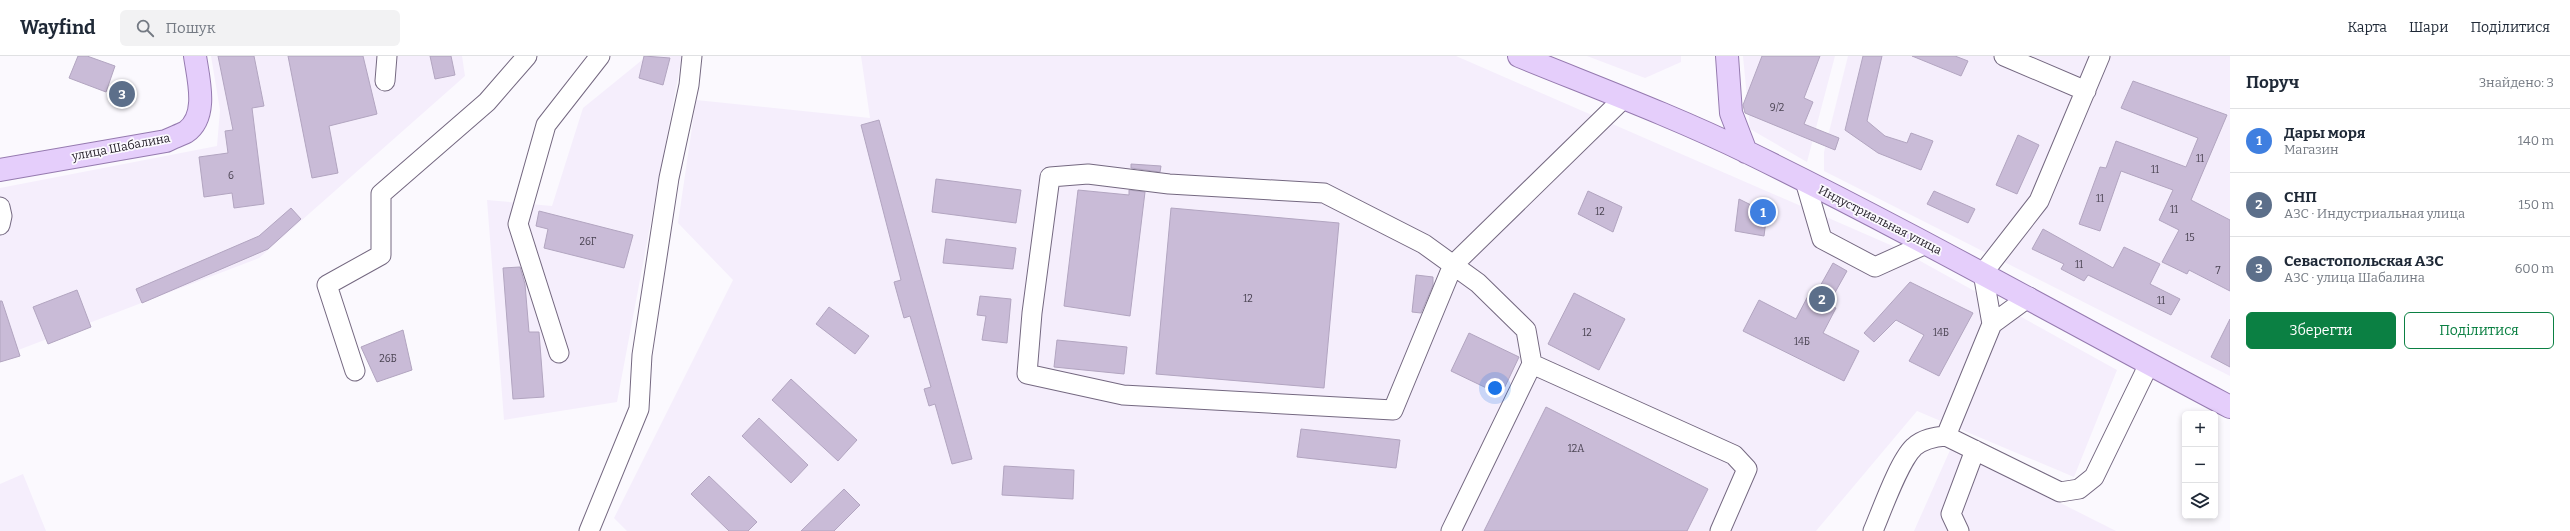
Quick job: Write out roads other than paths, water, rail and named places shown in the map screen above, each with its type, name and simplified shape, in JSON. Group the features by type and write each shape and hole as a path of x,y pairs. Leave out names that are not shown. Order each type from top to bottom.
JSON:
{"main road":[{"name":"улица Шабалина","path":"0,170 166,141 187,131 199,111 201,100 195,56"},
{"name":"Индустриальная улица","path":"1519,56 1674,118 1805,181 2029,297 2230,407"},
{"path":"1727,56 1731,113 1746,152"},
{"path":"1674,118 1704,123 1731,113"}],"street":[{"path":"385,81 387,56"},
{"path":"354,371 327,285 381,255 381,194 487,102 527,56"},
{"path":"559,352 518,224 546,125 600,56"},
{"path":"596,527 639,409 642,355 669,178 689,85 692,56"},
{"path":"2004,56 2086,91"},
{"path":"1992,324 1983,273 2039,201 2100,56"},
{"path":"1451,531 1532,364 1526,330 1478,283 1454,265 1424,244 1324,193 1169,184 1088,174 1050,177 1032,313 1027,374 1122,395 1393,410 1454,265 1624,98"},
{"path":"1805,181 1822,239 1875,267 1926,244"},
{"path":"0,207 2,216 0,226"},
{"path":"1946,436 1992,324 2029,297"},
{"path":"1532,364 1734,455 1747,469 1720,531"},
{"path":"1873,531 1906,457 1923,441 1946,436 2060,492 2079,490 2094,477 2149,364"},
{"path":"1959,531 1951,514 1975,450"}],"place":[{"name":"Севастопольская АЗС","path":"122,94"},
{"name":"Дары моря","path":"1763,212"},
{"name":"СНП","path":"1822,299"}]}
